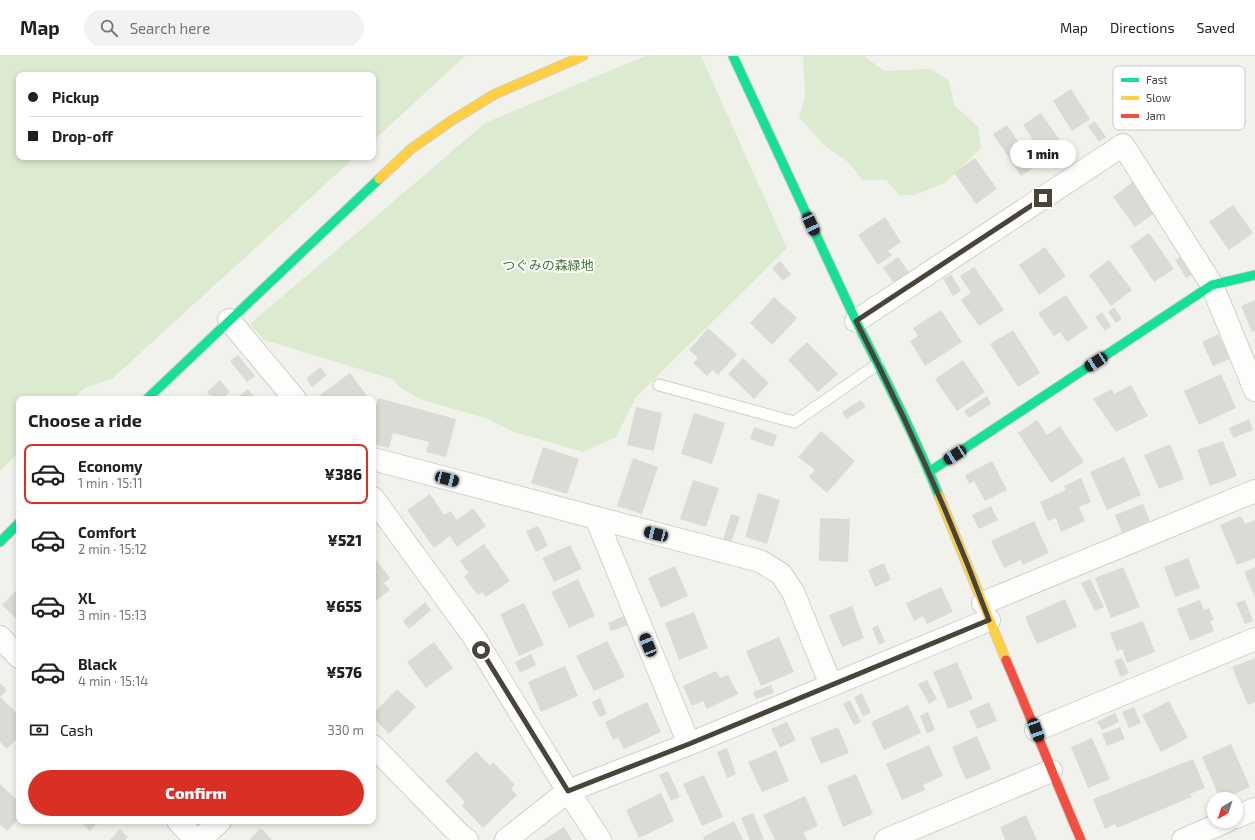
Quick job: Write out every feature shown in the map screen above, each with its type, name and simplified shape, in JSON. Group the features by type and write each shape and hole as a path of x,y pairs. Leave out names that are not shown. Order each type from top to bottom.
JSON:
{"street":[{"path":"150,396 411,149 451,121 495,94 583,56"},
{"path":"733,56 856,321 929,472 1036,730 1051,772 1081,840"},
{"path":"856,321 1123,145 1212,285 1255,390"},
{"path":"929,472 1212,285 1255,275"},
{"path":"229,320 292,396"},
{"path":"376,460 760,560 781,574 793,592 831,685"},
{"path":"506,840 568,791 689,744 831,685 986,612 1255,491"},
{"path":"376,502 474,637 568,791 600,840"},
{"path":"596,518 689,744"},
{"path":"0,542 16,526"},
{"path":"0,637 16,653"},
{"path":"1036,730 1255,639"},
{"path":"376,749 460,835 467,840"},
{"path":"886,840 1051,772"},
{"path":"1243,814 1255,809"},
{"path":"181,824 196,840"},
{"path":"200,840 217,824"},
{"path":"1182,840 1210,828"}],"lane":[{"path":"659,385 794,422 878,364"}],"green space":[{"path":"0,56 465,56 376,138 376,72 16,72 16,160 352,160 113,378 83,389 76,396 16,396 16,455 0,471"},
{"name":"つぐみの森緑地","path":"645,56 701,56 787,248 636,397 616,437 583,452 511,431 486,418 422,400 399,387 392,379 264,340 250,324 485,123"},
{"path":"803,56 864,56 884,71 931,69 949,81 954,105 978,127 981,148 945,183 914,195 899,195 886,180 863,180 848,162 824,145 799,117 805,96"}],"building":[{"path":"1071,89 1090,119 1072,131 1053,101"},
{"path":"1041,113 1062,143 1044,156 1023,125"},
{"path":"1095,121 1106,137 1099,142 1088,126"},
{"path":"1007,125 1035,167 1021,176 993,134"},
{"path":"975,158 997,189 976,204 954,173"},
{"path":"1134,181 1157,211 1135,227 1113,197"},
{"path":"1233,205 1253,233 1229,250 1209,222"},
{"path":"885,217 901,242 888,251 892,255 878,265 858,235"},
{"path":"1149,233 1174,269 1154,282 1130,246"},
{"path":"1045,247 1066,276 1039,295 1019,265"},
{"path":"1182,255 1193,274 1186,278 1175,260"},
{"path":"898,257 909,272 894,283 883,268"},
{"path":"1109,260 1132,290 1111,306 1089,275"},
{"path":"780,261 791,274 783,281 772,268"},
{"path":"974,267 1004,310 979,326 961,300 971,293 960,276"},
{"path":"951,274 961,291 953,296 943,279"},
{"path":"1066,295 1088,328 1067,342 1060,332 1054,336 1038,313"},
{"path":"774,297 797,318 772,345 750,323"},
{"path":"1255,300 1255,331 1252,332 1241,306"},
{"path":"1114,307 1122,319 1116,323 1108,312"},
{"path":"941,310 962,342 925,366 910,341 918,336 913,328"},
{"path":"1102,312 1111,326 1105,331 1095,317"},
{"path":"708,328 737,354 718,375 713,370 707,376 693,363 698,358 689,350"},
{"path":"1013,330 1040,373 1018,387 990,344"},
{"path":"1218,334 1230,359 1213,366 1202,342"},
{"path":"807,342 838,374 818,392 788,360"},
{"path":"238,355 255,376 247,382 230,361"},
{"path":"743,358 769,383 754,399 728,374"},
{"path":"963,360 985,392 957,411 935,379"},
{"path":"320,367 327,375 312,387 306,379"},
{"path":"350,373 367,396 319,396"},
{"path":"1221,374 1236,408 1199,425 1184,391"},
{"path":"220,380 230,392 225,396 210,396 207,392"},
{"path":"1131,385 1148,416 1116,432 1093,399 1112,389 1114,394"},
{"path":"248,389 254,396 240,396"},
{"path":"987,396 991,404 969,418 964,411"},
{"path":"378,398 456,419 446,457 426,452 429,442 393,433 389,448 376,445 376,406"},
{"path":"861,400 866,407 846,419 842,412"},
{"path":"636,407 662,413 654,451 627,445"},
{"path":"694,413 725,423 712,464 681,454"},
{"path":"1249,419 1253,430 1233,438 1229,428"},
{"path":"1037,420 1047,435 1060,426 1084,462 1051,483 1018,433"},
{"path":"754,427 777,435 773,447 750,439"},
{"path":"821,431 855,461 827,493 809,477 815,470 798,457"},
{"path":"1223,441 1237,476 1210,486 1197,450"},
{"path":"1170,444 1184,479 1159,489 1144,455"},
{"path":"543,447 579,459 567,494 531,483"},
{"path":"1124,457 1141,495 1107,510 1090,472"},
{"path":"633,458 658,467 642,514 617,506"},
{"path":"992,461 1007,490 985,501 974,481 969,484 965,475"},
{"path":"1081,478 1091,502 1079,507 1085,521 1061,532 1056,518 1048,521 1040,502 1066,490 1064,486"},
{"path":"693,480 719,488 706,527 680,519"},
{"path":"758,493 780,500 767,544 745,537"},
{"path":"430,494 444,515 451,511 457,520 473,508 486,526 457,547 450,536 434,548 407,510"},
{"path":"1143,504 1150,521 1122,533 1115,515"},
{"path":"991,506 998,520 979,529 972,515"},
{"path":"731,514 740,517 731,543 723,540"},
{"path":"1241,516 1245,524 1255,520 1255,558 1237,565 1220,525"},
{"path":"820,518 850,519 848,562 819,561"},
{"path":"1034,521 1049,553 1023,565 1021,560 1004,568 991,541"},
{"path":"538,526 548,546 536,552 526,531"},
{"path":"484,544 510,581 486,597 482,592 478,595 464,577 469,573 460,561"},
{"path":"570,545 582,569 554,582 542,558"},
{"path":"1188,558 1200,588 1175,597 1164,567"},
{"path":"376,560 390,578 384,583 390,590 376,601"},
{"path":"884,563 891,580 875,587 868,570"},
{"path":"675,566 688,596 661,608 648,578"},
{"path":"1123,567 1140,607 1111,618 1095,578"},
{"path":"1255,567 1255,597 1244,572"},
{"path":"578,579 595,616 569,628 551,592"},
{"path":"1090,579 1104,607 1095,611 1081,583"},
{"path":"941,587 953,612 927,624 923,616 914,621 906,603"},
{"path":"16,591 16,618 2,605"},
{"path":"1065,599 1077,627 1037,644 1025,617"},
{"path":"1200,600 1204,610 1209,608 1214,620 1210,621 1214,631 1190,641 1177,609"},
{"path":"1245,600 1253,621 1245,624 1236,603"},
{"path":"425,602 431,610 409,629 403,621"},
{"path":"524,603 544,645 519,656 500,614"},
{"path":"852,606 864,638 842,647 829,615"},
{"path":"694,612 708,648 679,660 665,623"},
{"path":"624,616 628,625 611,631 608,623"},
{"path":"1143,621 1155,652 1127,663 1122,649 1117,651 1110,633"},
{"path":"878,625 885,642 879,645 872,628"},
{"path":"779,637 794,672 761,686 746,651"},
{"path":"607,641 625,677 594,691 576,656"},
{"path":"434,642 453,668 426,688 407,662"},
{"path":"531,654 536,665 520,673 515,662"},
{"path":"1122,658 1129,673 1121,677 1114,661"},
{"path":"1255,658 1255,702 1248,705 1232,667"},
{"path":"957,662 973,699 948,709 933,672"},
{"path":"565,666 578,696 541,712 528,682"},
{"path":"716,671 720,678 728,675 738,694 707,709 703,701 692,706 683,686"},
{"path":"927,680 937,699 929,704 918,684"},
{"path":"0,683 7,690 0,697"},
{"path":"771,685 774,693 756,699 753,692"},
{"path":"397,689 416,707 389,734 376,720 376,711"},
{"path":"862,693 871,713 863,716 854,697"},
{"path":"0,697 16,712 16,739 7,749 0,742"},
{"path":"600,698 607,714 599,717 592,702"},
{"path":"850,700 861,722 854,725 843,704"},
{"path":"1169,701 1188,738 1161,752 1142,715"},
{"path":"647,702 661,732 624,749 618,738 613,740 605,722"},
{"path":"989,702 997,721 977,729 969,711"},
{"path":"908,705 921,733 884,750 871,722"},
{"path":"1134,707 1141,723 1129,728 1122,712"},
{"path":"928,712 935,730 927,733 920,716"},
{"path":"1115,713 1119,722 1102,730 1097,722"},
{"path":"787,722 796,740 780,748 771,729"},
{"path":"838,727 849,753 821,764 810,738"},
{"path":"1120,727 1125,739 1107,746 1102,734"},
{"path":"977,736 991,769 966,780 952,747"},
{"path":"1092,738 1110,779 1088,788 1071,747"},
{"path":"1231,744 1250,787 1239,792 1217,792 1202,757"},
{"path":"929,745 943,776 923,785 925,790 902,800 886,764"},
{"path":"727,748 736,774 727,778 717,752"},
{"path":"776,750 789,781 762,792 748,762"},
{"path":"476,751 490,766 493,762 515,785 511,789 517,795 483,828 462,806 465,802 445,781"},
{"path":"1193,759 1205,788 1190,794 1192,797 1117,828 1115,824 1105,829 1093,799"},
{"path":"668,771 680,797 671,801 659,775"},
{"path":"856,774 873,814 843,827 827,786"},
{"path":"704,775 723,817 702,826 683,784"},
{"path":"0,784 16,799 16,822 7,831 0,824"},
{"path":"661,793 674,821 639,838 626,810"},
{"path":"805,796 818,826 803,833 807,840 775,840 763,815"},
{"path":"753,813 764,839 750,840 741,818"},
{"path":"1026,815 1037,840 1005,840 1000,827"},
{"path":"734,821 743,840 704,840 703,837"},
{"path":"82,824 96,824 90,831"},
{"path":"564,827 572,840 543,840"},
{"path":"261,828 272,840 249,840"},
{"path":"120,829 128,837 125,840 110,840"}],"traffic: fast":[{"path":"733,56 856,321 910,429 939,496"},
{"path":"150,396 379,179"},
{"path":"929,472 1212,285 1255,275"},
{"path":"0,542 16,526"}],"traffic: slow":[{"path":"379,179 411,149 451,121 495,94 583,56"},
{"path":"939,496 1006,660"}],"traffic: jam":[{"path":"1006,660 1081,840"}],"route":[{"path":"481,650 568,791 689,744 989,620 929,472 856,321 1043,198"}]}
